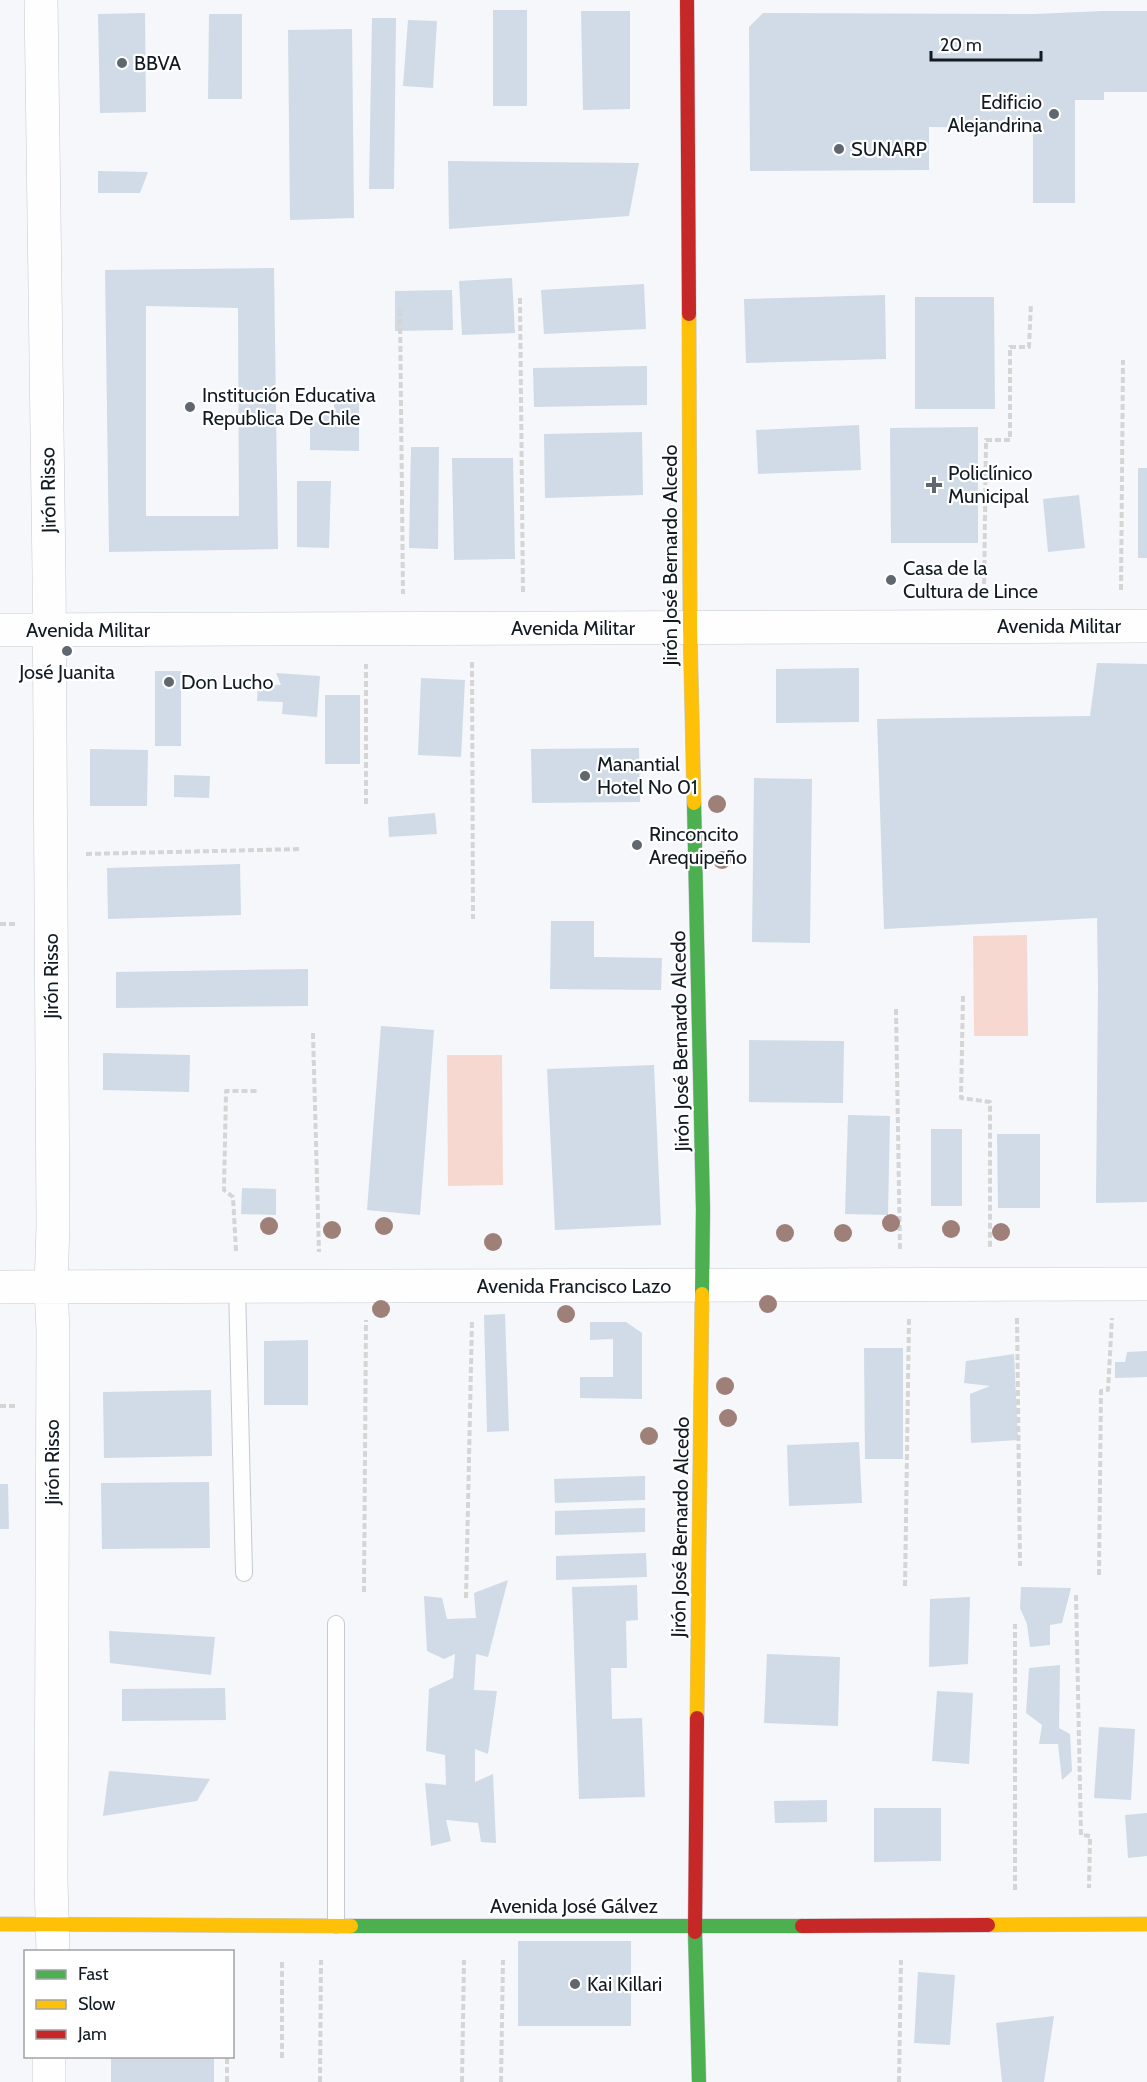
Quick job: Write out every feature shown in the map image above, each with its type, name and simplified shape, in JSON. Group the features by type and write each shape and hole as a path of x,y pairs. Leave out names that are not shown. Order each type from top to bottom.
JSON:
{"street":[{"name":"Jirón Risso","path":"41,0 50,630 51,1287 53,1331 51,1880 53,1938"},
{"name":"Jirón José Bernardo Alcedo","path":"687,0 690,627 703,1197 695,1927 699,2082"},
{"name":"Avenida Militar","path":"0,630 1134,626"},
{"name":"Avenida Francisco Lazo","path":"0,1287 1147,1284"},
{"name":"Avenida José Gálvez","path":"0,1924 53,1938 282,1925 695,1927 1147,1924"},
{"path":"49,2082 50,2058"}],"lane":[{"path":"237,1287 244,1573"},
{"path":"328,1925 336,1624"}],"path":[{"path":"520,297 523,628"},
{"path":"984,626 986,440 1010,440 1010,347 1029,347 1031,303"},
{"path":"400,310 403,628"},
{"path":"1123,360 1134,626"},
{"path":"366,628 366,804"},
{"path":"472,628 473,919"},
{"path":"50,855 301,849"},
{"path":"963,996 961,1098 990,1102 1004,1285 1020,1566"},
{"path":"896,1009 905,1285 905,1586"},
{"path":"313,1034 320,1286"},
{"path":"237,1287 233,1197 224,1190 226,1091 258,1091"},
{"path":"1099,1575 1101,1391 1108,1390 1113,1284"},
{"path":"364,1592 366,1286"},
{"path":"466,1598 473,1286"},
{"path":"1076,1595 1080,1835 1090,1836 1089,1885 1092,1925"},
{"path":"1015,1624 1015,1925"},
{"path":"282,1925 282,2058"},
{"path":"320,2082 328,1925"},
{"path":"462,2082 464,1925"},
{"path":"501,2082 504,1925"},
{"path":"899,1926 901,1969 899,2082"},
{"path":"226,2082 227,2058"}],"shaded area":[{"path":"1027,935 1028,1036 974,1036 973,936"},
{"path":"447,1055 502,1055 503,1185 448,1186"}],"building":[{"path":"493,10 527,10 527,106 493,106"},
{"path":"581,11 630,11 630,109 583,110"},
{"path":"1147,11 1147,92 1104,92 1104,100 1075,100 1075,203 1033,203 1033,128 929,127 929,170 750,171 749,27 763,13 1034,14"},
{"name":"BBVA","path":"145,13 146,112 100,113 98,14"},
{"path":"209,14 242,14 242,99 208,99"},
{"path":"372,18 396,18 394,189 369,189"},
{"path":"408,20 437,21 433,88 403,86"},
{"path":"352,29 354,218 290,220 288,30"},
{"path":"448,161 639,163 629,216 449,229"},
{"path":"98,171 148,172 140,193 98,193"},
{"path":"274,268 278,549 109,552 105,270","holes":["146,306 238,308 239,516 146,516"]},
{"path":"512,278 515,333 462,335 459,281"},
{"path":"644,284 646,329 544,334 541,290"},
{"path":"452,290 453,330 395,331 395,291"},
{"path":"885,295 886,359 746,363 744,299"},
{"path":"915,297 994,297 995,409 915,409"},
{"path":"647,366 647,405 534,407 533,368"},
{"path":"334,399 359,400 359,451 310,450 310,421 321,422 321,412 334,412"},
{"path":"859,425 861,470 758,474 756,430"},
{"name":"Policlínico Municipal","path":"978,427 978,543 891,543 890,428"},
{"path":"642,432 643,495 545,498 544,434"},
{"path":"411,447 439,447 438,549 409,548"},
{"path":"452,458 513,458 515,559 454,560"},
{"path":"1138,468 1147,468 1147,558 1138,558"},
{"path":"297,481 331,481 329,548 297,547"},
{"path":"1079,495 1085,548 1048,552 1043,499"},
{"path":"1097,663 1147,664 1147,1202 1096,1203 1097,918 884,929 877,719 1090,716"},
{"path":"859,668 859,722 776,723 776,669"},
{"path":"155,671 181,671 181,746 155,746"},
{"path":"276,673 320,676 317,717 282,714 283,702 257,701 258,684 281,685"},
{"path":"421,678 465,680 461,757 418,755"},
{"path":"325,695 360,695 360,764 325,764"},
{"name":"Manantial Hotel No 01","path":"639,748 640,802 532,803 531,749"},
{"path":"90,749 148,750 147,806 90,806"},
{"path":"174,775 210,776 209,798 174,797"},
{"path":"754,778 812,779 810,943 752,942"},
{"path":"435,813 437,834 389,837 388,817"},
{"path":"240,864 241,915 108,919 107,868"},
{"path":"551,921 594,921 594,957 662,958 661,990 550,989"},
{"path":"308,969 308,1006 116,1008 116,972"},
{"path":"381,1026 434,1030 420,1215 367,1210"},
{"path":"749,1040 844,1041 843,1103 749,1102"},
{"path":"103,1053 190,1055 189,1092 103,1090"},
{"path":"654,1065 661,1225 555,1230 547,1069"},
{"path":"848,1115 890,1116 888,1215 845,1214"},
{"path":"931,1129 962,1129 962,1206 931,1206"},
{"path":"997,1134 1040,1134 1040,1208 998,1208"},
{"path":"242,1188 276,1189 276,1215 241,1214"},
{"path":"505,1314 509,1431 487,1432 484,1315"},
{"path":"590,1322 626,1322 642,1333 642,1399 580,1398 580,1377 613,1377 613,1339 590,1340"},
{"path":"308,1340 308,1405 264,1405 264,1341"},
{"path":"864,1348 903,1348 903,1459 865,1459"},
{"path":"1147,1351 1147,1377 1115,1378 1115,1362 1125,1362 1127,1352"},
{"path":"1014,1354 1018,1440 971,1443 970,1394 990,1386 964,1383 966,1361"},
{"path":"211,1390 212,1456 104,1458 103,1392"},
{"path":"859,1442 862,1503 789,1506 787,1445"},
{"path":"645,1476 645,1500 555,1503 554,1479"},
{"path":"209,1482 210,1548 102,1549 101,1483"},
{"path":"0,1484 8,1484 9,1529 0,1529"},
{"path":"645,1508 645,1532 555,1535 555,1511"},
{"path":"646,1553 647,1577 556,1580 556,1556"},
{"path":"508,1580 488,1657 476,1654 474,1690 497,1691 488,1754 475,1749 475,1782 493,1774 496,1843 481,1842 478,1823 446,1820 451,1841 431,1846 425,1783 446,1785 445,1755 426,1751 429,1689 453,1678 455,1654 444,1659 427,1651 424,1596 442,1598 447,1619 476,1618 474,1593"},
{"path":"637,1585 638,1620 626,1621 627,1668 611,1668 612,1719 642,1718 645,1797 579,1799 572,1587"},
{"path":"1021,1587 1071,1588 1062,1623 1050,1625 1050,1645 1030,1647 1027,1624 1020,1608"},
{"path":"970,1597 968,1664 929,1667 930,1599"},
{"path":"109,1631 215,1637 211,1675 110,1663"},
{"path":"767,1654 840,1657 838,1726 764,1723"},
{"path":"1060,1665 1059,1728 1070,1734 1072,1771 1062,1780 1058,1744 1039,1744 1042,1725 1026,1713 1029,1668"},
{"path":"225,1688 226,1720 122,1721 122,1689"},
{"path":"937,1691 973,1693 969,1764 932,1761"},
{"path":"1099,1727 1135,1729 1131,1800 1094,1798"},
{"path":"109,1771 210,1779 197,1801 103,1816"},
{"path":"827,1800 827,1822 775,1823 774,1801"},
{"path":"874,1808 941,1808 941,1861 874,1862"},
{"path":"1147,1813 1147,1856 1128,1858 1125,1815"},
{"name":"Kai Killari","path":"518,1941 631,1941 631,2026 518,2026"},
{"path":"918,1972 955,1975 950,2045 914,2043"},
{"path":"1054,2016 1044,2082 1002,2082 996,2023"},
{"path":"111,2058 214,2058 214,2082 111,2082"}],"traffic: fast":[{"path":"694,803 703,1209 702,1294"},
{"path":"351,1926 802,1926"},
{"path":"695,1932 699,2082"}],"traffic: slow":[{"path":"689,314 690,627 694,803"},
{"path":"697,1718 702,1294"},
{"path":"0,1924 351,1926"},
{"path":"988,1925 1147,1924"}],"traffic: jam":[{"path":"687,0 689,314"},
{"path":"695,1932 697,1718"},
{"path":"802,1926 988,1925"}],"place":[{"name":"BBVA","path":"122,63"},
{"name":"Edificio Alejandrina","path":"1054,114"},
{"name":"SUNARP","path":"839,149"},
{"name":"Institución Educativa Republica De Chile","path":"190,407"},
{"name":"Policlínico Municipal","path":"934,485"},
{"name":"Casa de la Cultura de Lince","path":"891,580"},
{"name":"José Juanita","path":"67,651"},
{"name":"Don Lucho","path":"169,682"},
{"name":"Manantial Hotel No 01","path":"585,776"},
{"name":"Rinconcito Arequipeño","path":"637,845"},
{"name":"Kai Killari","path":"575,1984"}]}
